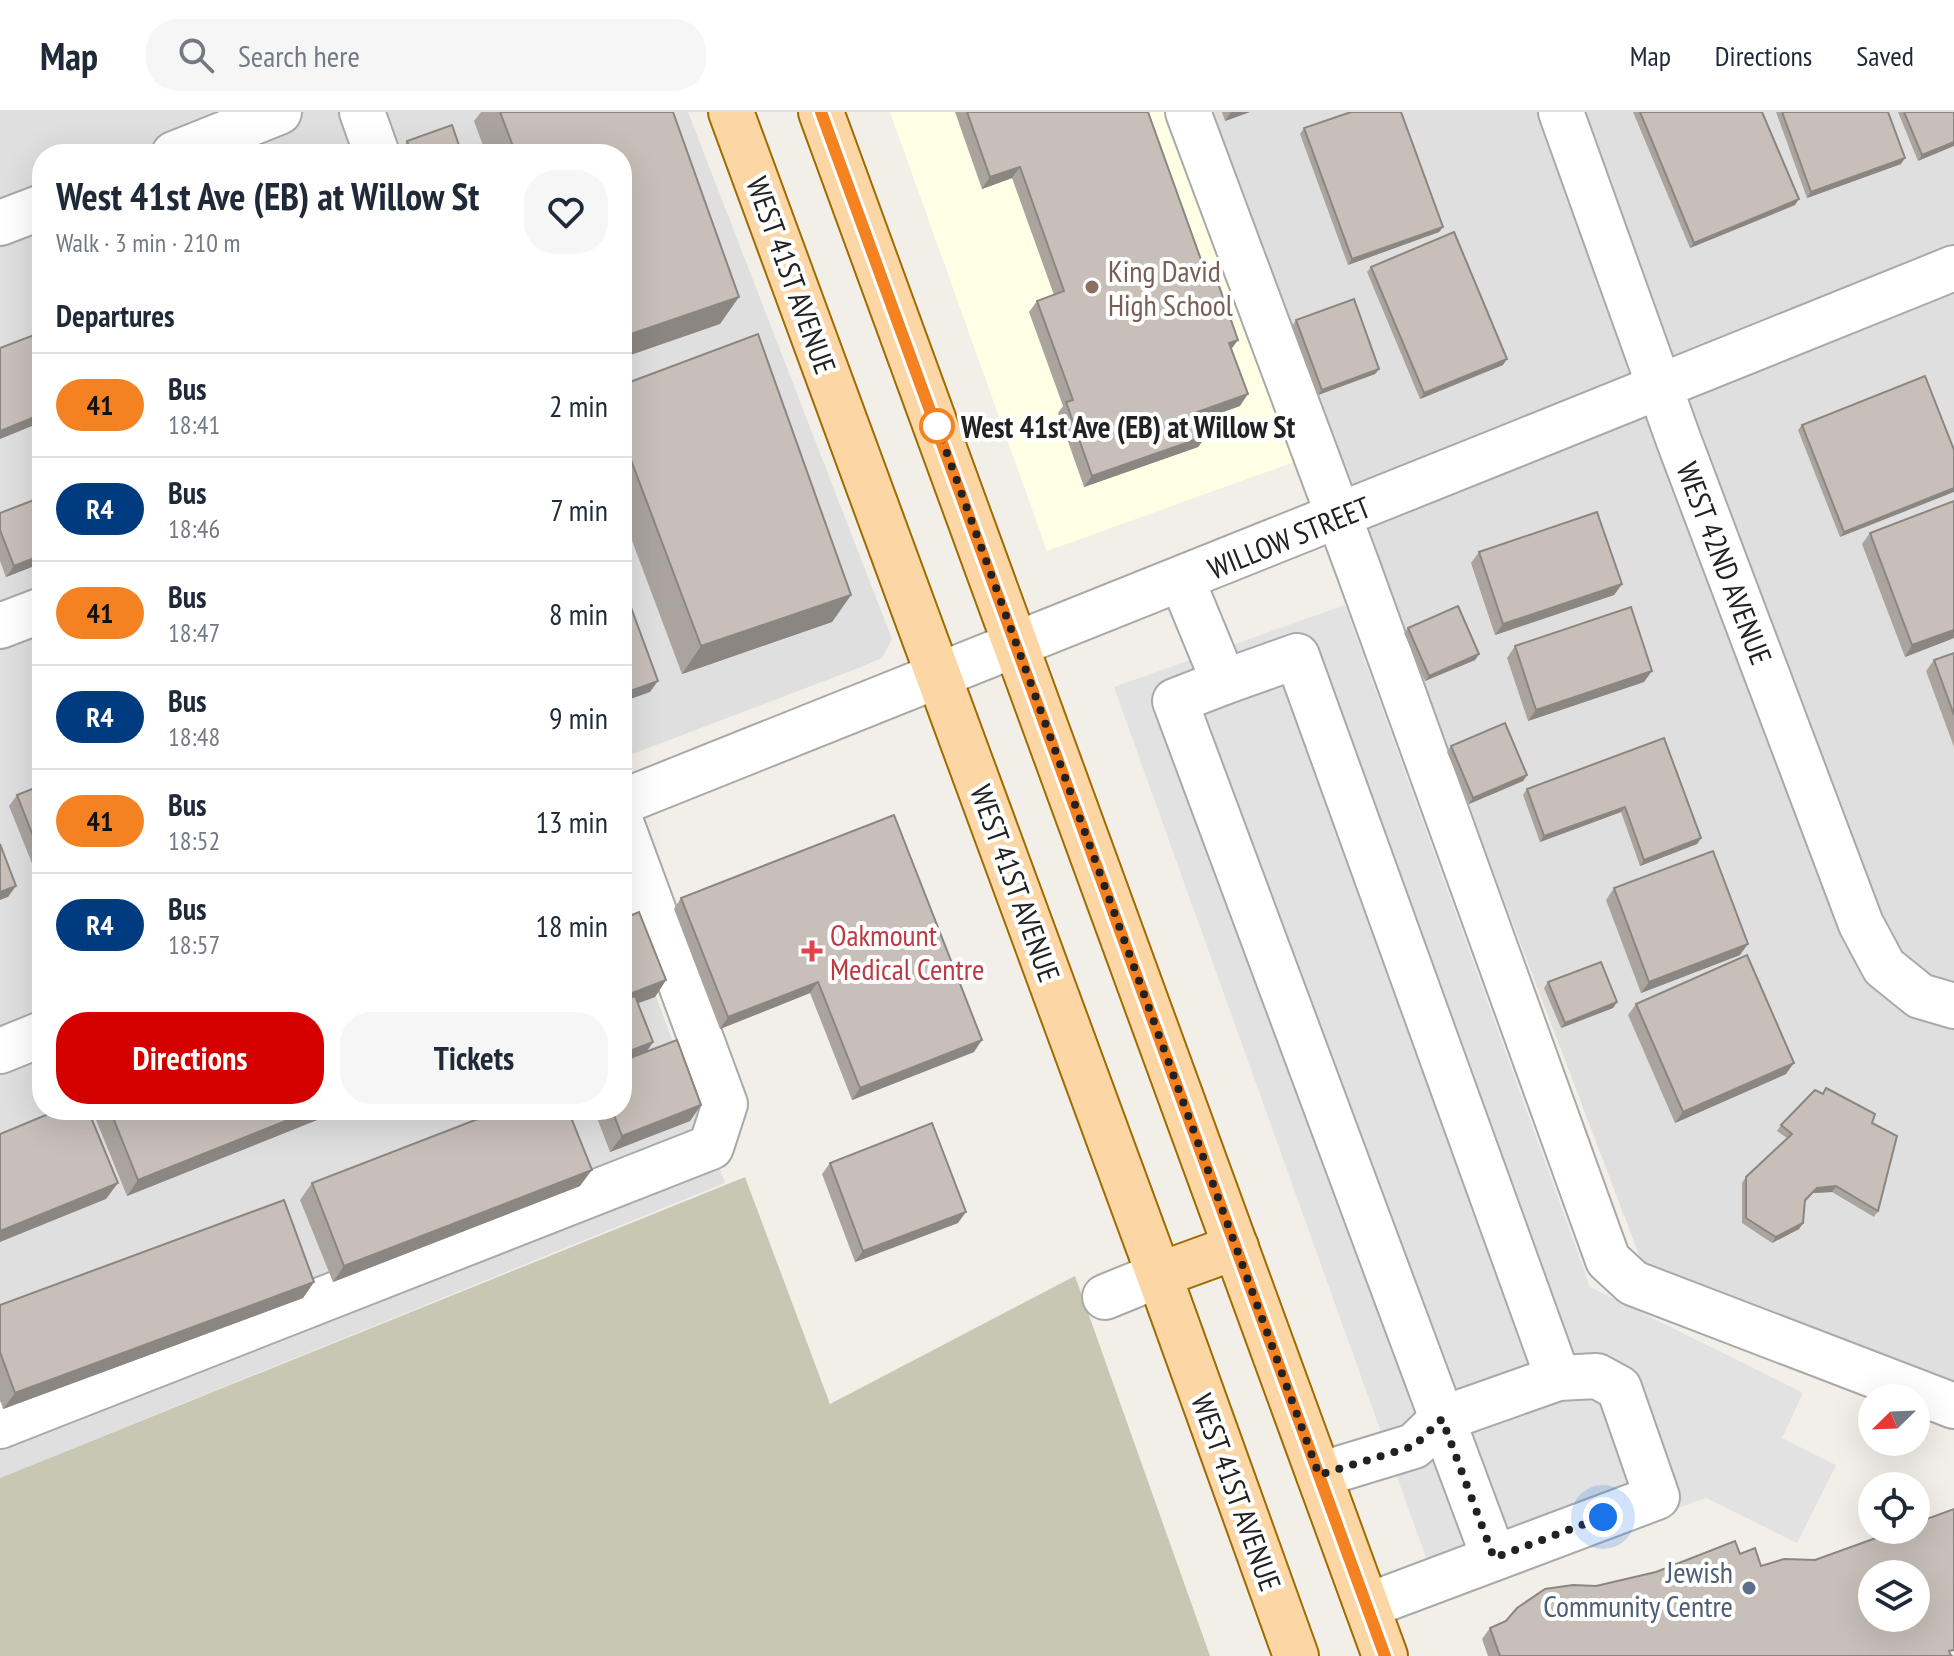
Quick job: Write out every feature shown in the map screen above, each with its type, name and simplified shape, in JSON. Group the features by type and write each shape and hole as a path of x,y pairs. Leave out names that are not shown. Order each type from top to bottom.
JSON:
{"main road":[{"name":"WEST 41ST AVENUE","path":"731,112 1296,1656"},
{"path":"821,112 1385,1656"},
{"path":"1159,1275 1236,1247"}],"street":[{"path":"199,144 279,112"},
{"path":"362,112 373,144"},
{"path":"1188,112 1608,1260 1633,1283 1954,1406"},
{"name":"WEST 42ND AVENUE","path":"1561,112 1659,386 1861,924 1884,967 1937,1001"},
{"path":"0,223 32,211"},
{"name":"WILLOW STREET","path":"632,798 1018,646 1954,268"},
{"path":"1182,580 1224,682"},
{"path":"0,626 32,614"},
{"path":"1494,1558 1175,701 1297,656 1558,1378"},
{"path":"0,1426 711,1147 725,1104 632,852"},
{"path":"0,1051 32,1038"},
{"path":"1105,1297 1159,1275"},
{"path":"1319,1475 1414,1446 1442,1419 1558,1378 1597,1376 1619,1388 1657,1497 1367,1606"}],"shaded area":[{"path":"0,112 688,112 892,639 882,658 632,754 632,144 32,144 32,1120 632,1120 632,931 725,1183 0,1478"},
{"name":"King David High School","path":"890,112 1168,112 1294,462 1047,551"},
{"path":"1208,112 1954,112 1954,1386 1641,1260 1333,451"},
{"path":"1345,605 1590,1287 1803,1393 1782,1438 1836,1465 1797,1543 1706,1498 1439,1594 1114,687"},
{"path":"745,1177 830,1404 1075,1276 1210,1656 0,1656 0,1478"}],"building":[{"path":"500,112 673,112 739,297 632,334 632,144 512,144"},
{"path":"967,112 1148,112 1204,268 1212,266 1238,340 1229,343 1248,394 1197,412 1206,436 1092,476 1066,402 1073,400 1037,301 1064,291 1020,167 990,177"},
{"path":"1351,112 1401,112 1443,227 1352,259 1304,128"},
{"path":"1640,112 1762,112 1799,199 1694,243"},
{"path":"1782,112 1888,112 1905,158 1811,192"},
{"path":"1904,112 1954,112 1954,142 1922,155"},
{"path":"452,125 459,144 408,144 407,141"},
{"path":"1454,232 1507,359 1424,393 1371,267"},
{"path":"1354,299 1379,369 1322,390 1296,320"},
{"path":"758,334 851,595 701,646 632,463 632,381"},
{"path":"32,336 32,418 0,431 0,348"},
{"path":"1925,376 1954,450 1954,488 1844,532 1802,425"},
{"path":"32,501 32,559 14,566 0,530 0,513"},
{"path":"1954,501 1954,630 1912,645 1870,533"},
{"path":"1597,512 1622,584 1503,624 1479,552"},
{"path":"1458,606 1479,654 1429,676 1408,628"},
{"path":"1631,607 1652,671 1536,710 1515,646"},
{"path":"632,610 658,681 632,690"},
{"path":"1954,653 1954,715 1934,660"},
{"path":"1505,723 1527,775 1473,798 1451,746"},
{"path":"1664,738 1701,838 1644,860 1625,807 1544,836 1527,789"},
{"path":"32,789 32,833 17,795"},
{"name":"Oakmount Medical Centre","path":"894,815 982,1040 860,1088 818,982 728,1017 681,898"},
{"path":"0,844 16,886 0,892"},
{"path":"1713,851 1748,944 1649,982 1614,888"},
{"path":"639,912 666,980 632,993 632,915"},
{"path":"1747,955 1794,1063 1683,1112 1636,1004"},
{"path":"1601,962 1617,1002 1565,1023 1548,982"},
{"path":"635,996 653,1042 632,1050 632,997"},
{"path":"677,1040 701,1105 622,1136 616,1120 632,1120 632,1057"},
{"path":"1826,1088 1875,1114 1872,1123 1897,1136 1878,1211 1836,1186 1817,1188 1805,1200 1803,1223 1776,1237 1746,1218 1746,1177 1792,1134 1781,1125 1815,1090 1823,1094"},
{"path":"34,1120 92,1120 118,1183 0,1231 0,1134"},
{"path":"114,1120 288,1120 138,1180"},
{"path":"475,1120 572,1120 592,1170 344,1266 312,1183"},
{"path":"932,1123 966,1212 863,1251 830,1163"},
{"path":"284,1200 314,1282 15,1393 0,1352 0,1305"},
{"name":"Jewish Community Centre","path":"1954,1509 1954,1650 1949,1651 1951,1656 1500,1656 1490,1628 1506,1621 1517,1608 1545,1589 1596,1586 1656,1572 1735,1541 1740,1554 1755,1548 1761,1566 1784,1559 1815,1560 1859,1544 1930,1544 1930,1518"}],"bus line":[{"name":"41","path":"821,112 1385,1656"}],"place":[{"name":"King David High School","path":"1092,287"},
{"name":"West 41st Ave (EB) at Willow St","path":"937,426"},
{"name":"Oakmount Medical Centre","path":"812,951"},
{"name":"Jewish Community Centre","path":"1749,1588"}],"route":[{"path":"937,426 1319,1475 1414,1446 1442,1419 1494,1558 1603,1517"}]}
